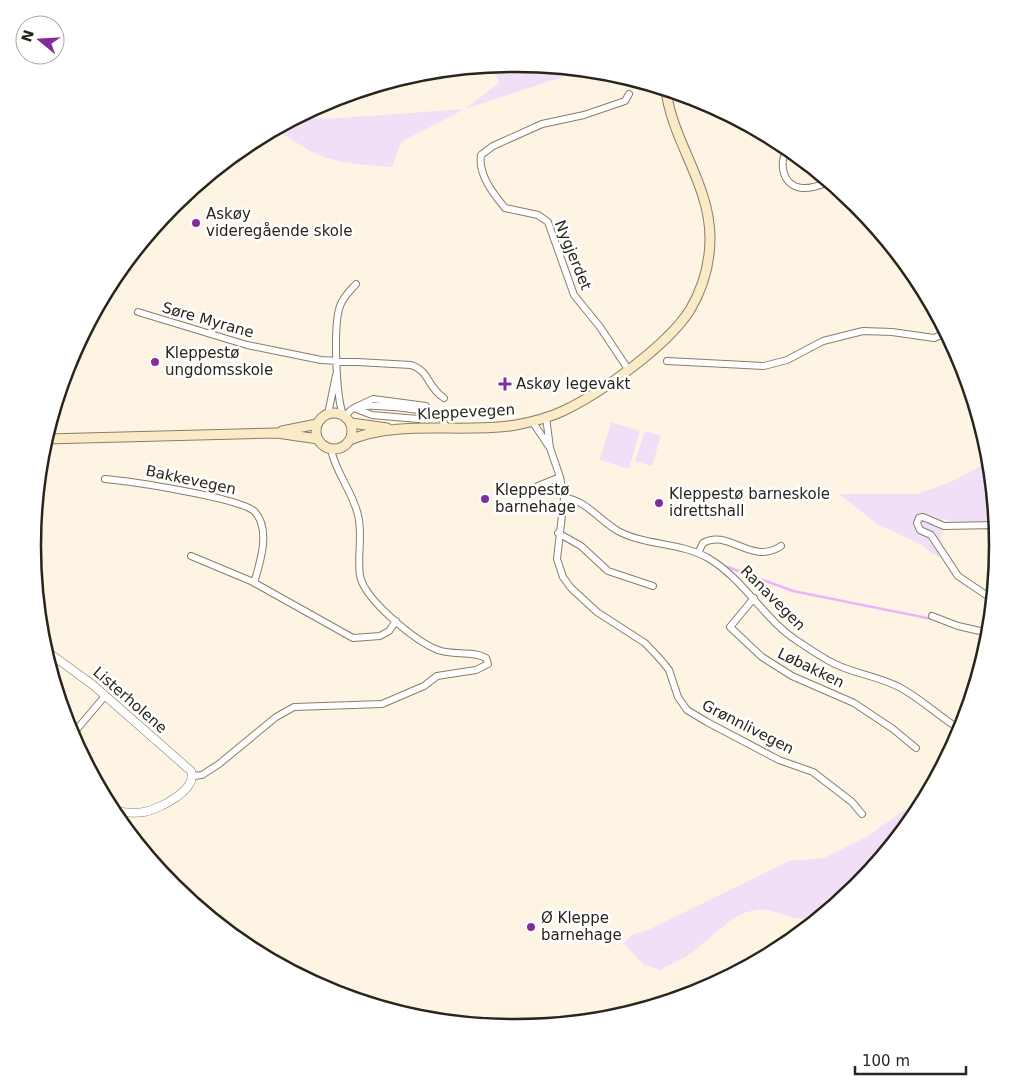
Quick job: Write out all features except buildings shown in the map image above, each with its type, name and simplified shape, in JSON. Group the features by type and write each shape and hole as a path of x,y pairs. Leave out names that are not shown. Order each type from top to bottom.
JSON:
{"main road":[{"name":"Kleppevegen","path":"350,440 363,435 394,430 496,427 546,417 578,403 628,369 667,337 682,320 699,291 708,259 710,237 706,204 672,115 668,97"},
{"path":"277,433 317,424 328,414 335,412 346,418 353,430 350,440 342,447 331,449 325,447 318,439 317,424"},
{"name":"Kleppevegen","path":"346,418 394,430"},
{"path":"53,439 277,433 318,439"}],"street":[{"name":"Nygjerdet","path":"628,369 600,327 574,295 548,222 538,215 506,208 491,189 480,164 481,155 493,146 514,136 542,124 561,122 625,101 629,94"},
{"path":"784,156 783,169 790,183 804,188 821,184"},
{"path":"328,414 336,375 339,310 344,298 356,284"},
{"name":"Søre Myrane","path":"138,312 246,345 337,361"},
{"path":"667,361 764,366 788,360 823,341 863,331 892,332 934,338 940,336"},
{"name":"Kleppevegen","path":"337,361 414,366 423,372 433,390 444,398"},
{"path":"336,375 346,418"},
{"path":"346,418 354,408 373,399 418,403 426,406 427,411"},
{"path":"354,408 372,415 418,419 427,411"},
{"path":"427,411 440,415 447,429"},
{"name":"Grønnlivegen","path":"546,417 550,448 560,477 564,498 558,533 558,566 571,588 598,612 645,644 661,660 669,670 678,697 687,710 779,760 813,772 852,802 862,814"},
{"name":"Grønnlivegen","path":"532,421 550,448"},
{"path":"122,811 142,812 156,809 175,798 188,787 193,776 202,775 219,764 276,717 294,707 382,704 424,686 438,676 476,670 488,664 486,658 479,655 449,654 434,648 396,621 371,598 363,586 360,574 358,514 355,500 340,473 331,449"},
{"path":"538,486 560,477"},
{"name":"Bakkevegen","path":"105,479 141,482 246,505 256,513 263,536 254,583"},
{"name":"Ranavegen","path":"564,498 576,501 606,524 625,535 650,543 698,553 728,571 782,629 795,639 835,664 883,679 905,690 954,725"},
{"path":"986,595 958,576 931,535 920,530 917,523 919,518 923,517 944,526 988,525"},
{"path":"558,533 581,546 608,571 653,586"},
{"name":"Ranavegen","path":"698,553 703,543 713,540 734,544 760,553 770,552 781,546"},
{"path":"191,556 254,583 353,638 380,636 388,631 396,621"},
{"name":"Løbakken","path":"754,598 730,627 758,655 792,676 854,703 893,729 916,748"},
{"path":"932,616 958,626 981,631"},
{"name":"Listerholene","path":"54,657 105,696 188,767 193,776"},
{"path":"77,728 105,696"}],"shaded area":[{"path":"496,73 568,75 465,109 499,83"},
{"path":"465,109 401,142 392,167 352,163 323,157 281,134 312,118 326,119"},
{"path":"611,422 640,431 629,469 600,460"},
{"path":"645,431 661,436 652,466 635,461"},
{"path":"982,466 989,531 943,519 939,558 920,544 877,524 839,494 917,494 953,481"},
{"path":"911,805 871,858 827,902 806,918 792,918 768,910 747,912 730,921 693,952 660,970 644,965 623,943 633,934 648,930 789,861 824,858 868,836"}],"waterway":[{"path":"722,565 793,591 932,619"}],"place":[{"name":"Askøy videregående skole","path":"196,223"},
{"name":"Kleppestø ungdomsskole","path":"155,362"},
{"name":"Askøy legevakt","path":"505,384"},
{"name":"Kleppestø barnehage","path":"485,499"},
{"name":"Kleppestø barneskole idrettshall","path":"659,503"},
{"name":"Ø Kleppe barnehage","path":"531,927"}]}
